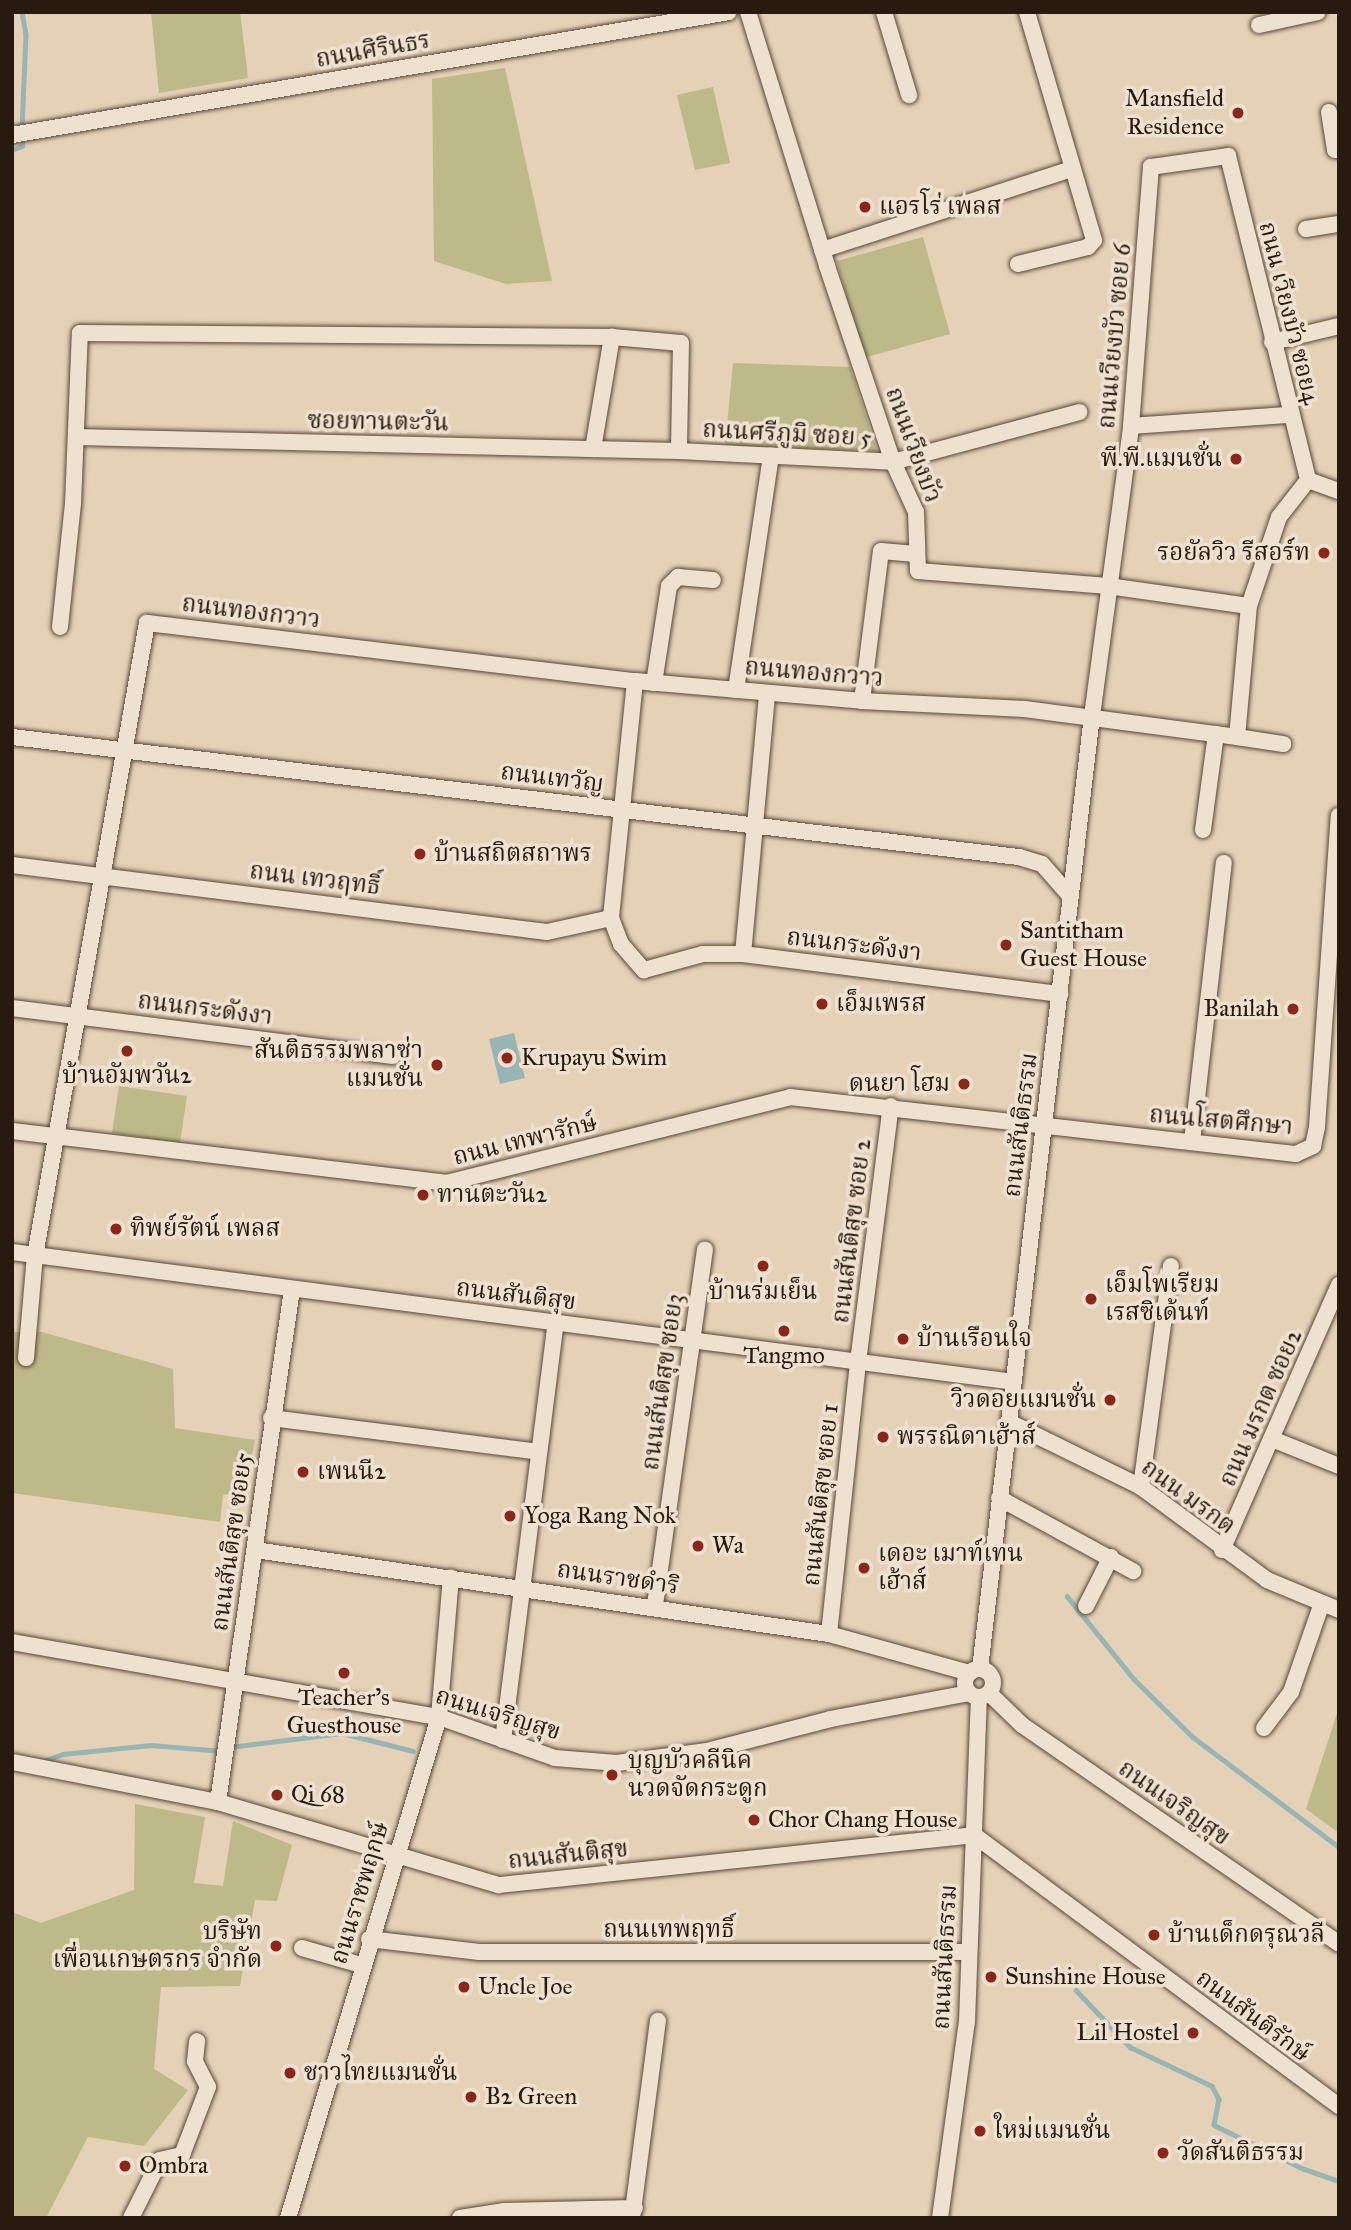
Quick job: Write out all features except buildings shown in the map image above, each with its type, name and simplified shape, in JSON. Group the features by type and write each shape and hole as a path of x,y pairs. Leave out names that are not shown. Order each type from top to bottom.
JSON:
{"street":[{"name":"ถนนศิรินธร","path":"19,134 729,12"},
{"name":"ถนนเวียงบัว","path":"748,12 822,250 893,462 916,512 916,554"},
{"path":"884,12 909,95"},
{"path":"1018,264 1088,247 1094,240 1027,12"},
{"path":"1259,25 1318,12"},
{"path":"1329,112 1335,150 1339,149"},
{"name":"ถนน เวียงบัว ซอย4","path":"1228,156 1308,480"},
{"name":"ถนนเวียงบัว ซอย 6","path":"1108,586 1131,426 1152,167 1228,156"},
{"path":"822,250 1071,169"},
{"path":"1307,229 1339,224"},
{"path":"1272,342 1339,326"},
{"path":"60,627 77,437 80,333 611,337 681,343 679,451"},
{"path":"593,449 611,337"},
{"name":"ถนนศรีภูมิ ซอย 5","path":"679,451 893,462 1079,412"},
{"path":"1131,426 1290,415"},
{"name":"ซอยทานตะวัน","path":"77,437 679,451"},
{"path":"736,690 771,456"},
{"path":"1237,737 1249,606 1279,517 1308,480 1339,491"},
{"path":"862,701 881,551 916,554 921,574 1108,586 1249,606"},
{"path":"654,683 669,586 678,577 713,580"},
{"name":"ถนนสันติธรรม","path":"940,2218 967,2022 979,1694 965,1683 975,1671 1009,1422 1108,586"},
{"name":"ถนนทองกวาว","path":"26,1358 35,1255 147,622 654,683 767,694 1092,716 1283,744"},
{"path":"611,918 635,681"},
{"path":"743,954 767,694"},
{"path":"1203,830 1216,734"},
{"name":"ถนนเทวัญ","path":"12,737 1019,857 1042,864 1070,896"},
{"name":"ถนนโสตศึกษา","path":"1044,1126 1296,1154 1313,1146 1334,935 1339,816"},
{"path":"1192,1142 1224,863"},
{"name":"ถนน เทวฤทธิ์","path":"12,865 547,932 611,918"},
{"name":"ถนนกระดังงา","path":"611,918 621,944 644,970 703,954 743,954 1060,994"},
{"name":"ถนนกระดังงา","path":"12,1008 393,1056"},
{"name":"ถนน เทพารักษ์","path":"12,1131 446,1183 790,1097 891,1106 1044,1126"},
{"name":"ถนนสันติสุข ซอย 2","path":"858,1362 891,1106"},
{"name":"ถนนสันติสุข ซอย3","path":"655,1605 705,1249"},
{"name":"ถนนสันติสุข","path":"12,1252 1014,1382"},
{"path":"1141,1487 1171,1266"},
{"name":"ถนน มรกต ซอย2","path":"1222,1550 1272,1439 1333,1321 1339,1285"},
{"name":"ถนนสันติสุข ซอย5","path":"218,1802 255,1550 271,1418 292,1289"},
{"path":"503,1740 556,1323"},
{"name":"ถนนสันติสุข ซอย 1","path":"830,1633 858,1362"},
{"path":"271,1418 539,1452"},
{"name":"ถนน มรกต","path":"1009,1422 1141,1487 1222,1550 1267,1580 1339,1609"},
{"path":"1272,1439 1339,1466"},
{"path":"999,1498 1133,1571"},
{"name":"ถนนราชดำริ","path":"255,1550 523,1589 655,1605 830,1633 975,1671"},
{"path":"1086,1606 1111,1557"},
{"name":"ถนนราชพฤกษ์","path":"288,2218 361,1965 439,1717 451,1578"},
{"path":"1265,1728 1291,1692 1322,1603"},
{"name":"ถนนเจริญสุข","path":"12,1642 439,1717 555,1758 617,1763 669,1759 831,1718 979,1694 1339,1944"},
{"path":"975,1671 992,1678 979,1694"},
{"name":"ถนนสันติสุข","path":"12,1762 218,1802 396,1851 499,1885 974,1835"},
{"name":"ถนนสันติรักษ์","path":"974,1835 1339,2106"},
{"name":"ถนนเทพฤทธิ์","path":"369,1939 479,1952 969,1952"},
{"path":"302,1948 361,1965"},
{"path":"460,2218 494,2212 634,2213 658,2021"},
{"path":"131,2218 160,2160 183,2155 208,2087 195,2061 197,2041"}],"shaded area":[{"path":"151,12 240,12 248,78 159,93"},
{"path":"505,68 552,281 506,284 434,261 432,79"},
{"path":"713,87 730,163 695,170 677,95"},
{"path":"923,237 950,334 863,358 837,261"},
{"path":"733,363 850,367 877,451 725,446"},
{"path":"119,1086 187,1096 180,1143 112,1133"},
{"path":"12,1332 42,1332 173,1369 175,1428 255,1440 245,1491 223,1495 220,1522 12,1493"},
{"path":"1339,1707 1339,1833 1306,1809"},
{"path":"135,1804 205,1817 194,1883 223,1886 233,1821 292,1845 277,1901 255,1900 240,1986 161,1987 154,2069 188,2090 144,2146 88,2137 46,2218 12,2218 12,1912 41,1923 134,1890"}],"water":[{"name":"Krupayu Swim","path":"514,1033 525,1078 500,1084 489,1039"}],"waterway":[{"path":"22,12 26,34 22,128"},
{"path":"12,150 22,146 22,137"},
{"path":"1067,1596 1134,1679 1193,1737 1339,1847"},
{"path":"230,1747 342,1733 413,1751"},
{"path":"41,1762 63,1754 151,1745 222,1751"},
{"path":"1076,1990 1130,2047 1212,2086 1219,2099 1214,2125 1304,2169 1339,2181"}],"place":[{"name":"Mansfield Residence","path":"1238,113"},
{"name":"แอรโร่ เพลส","path":"865,207"},
{"name":"พี.พี.แมนชั่น","path":"1236,459"},
{"name":"รอยัลวิว รีสอร์ท","path":"1324,553"},
{"name":"บ้านสถิตสถาพร","path":"420,854"},
{"name":"Santitham Guest House","path":"1006,945"},
{"name":"เอ็มเพรส","path":"822,1004"},
{"name":"Banilah","path":"1293,1009"},
{"name":"บ้านอัมพวัน2","path":"127,1051"},
{"name":"Krupayu Swim","path":"507,1058"},
{"name":"สันติธรรมพลาซ่า แมนชั่น","path":"437,1065"},
{"name":"ดนยา โฮม","path":"964,1084"},
{"name":"ทานตะวัน2","path":"423,1195"},
{"name":"ทิพย์รัตน์ เพลส","path":"116,1229"},
{"name":"บ้านร่มเย็น","path":"763,1266"},
{"name":"เอ็มโพเรียม เรสซิเด้นท์","path":"1091,1299"},
{"name":"Tangmo","path":"784,1331"},
{"name":"บ้านเรือนใจ","path":"903,1339"},
{"name":"วิวดอยแมนชั่น","path":"1110,1400"},
{"name":"พรรณิดาเฮ้าส์","path":"883,1437"},
{"name":"เพนนี2","path":"303,1472"},
{"name":"Yoga Rang Nok","path":"510,1516"},
{"name":"Wa","path":"698,1546"},
{"name":"เดอะ เมาท์เทน เฮ้าส์","path":"864,1568"},
{"name":"Teacher's Guesthouse","path":"344,1673"},
{"name":"บุญบัวคลีนิค นวดจัดกระดูก","path":"612,1775"},
{"name":"Qi 68","path":"277,1795"},
{"name":"Chor Chang House","path":"754,1820"},
{"name":"บ้านเด็กดรุณวลี","path":"1154,1935"},
{"name":"บริษัท เพื่อนเกษตรกร จำกัด","path":"276,1946"},
{"name":"Sunshine House","path":"991,1977"},
{"name":"Uncle Joe","path":"464,1987"},
{"name":"Lil Hostel","path":"1193,2033"},
{"name":"ชาวไทยแมนชั่น","path":"290,2073"},
{"name":"B2 Green","path":"471,2097"},
{"name":"ใหม่แมนชั่น","path":"980,2131"},
{"name":"วัดสันติธรรม","path":"1163,2153"},
{"name":"Ombra","path":"125,2166"}]}
